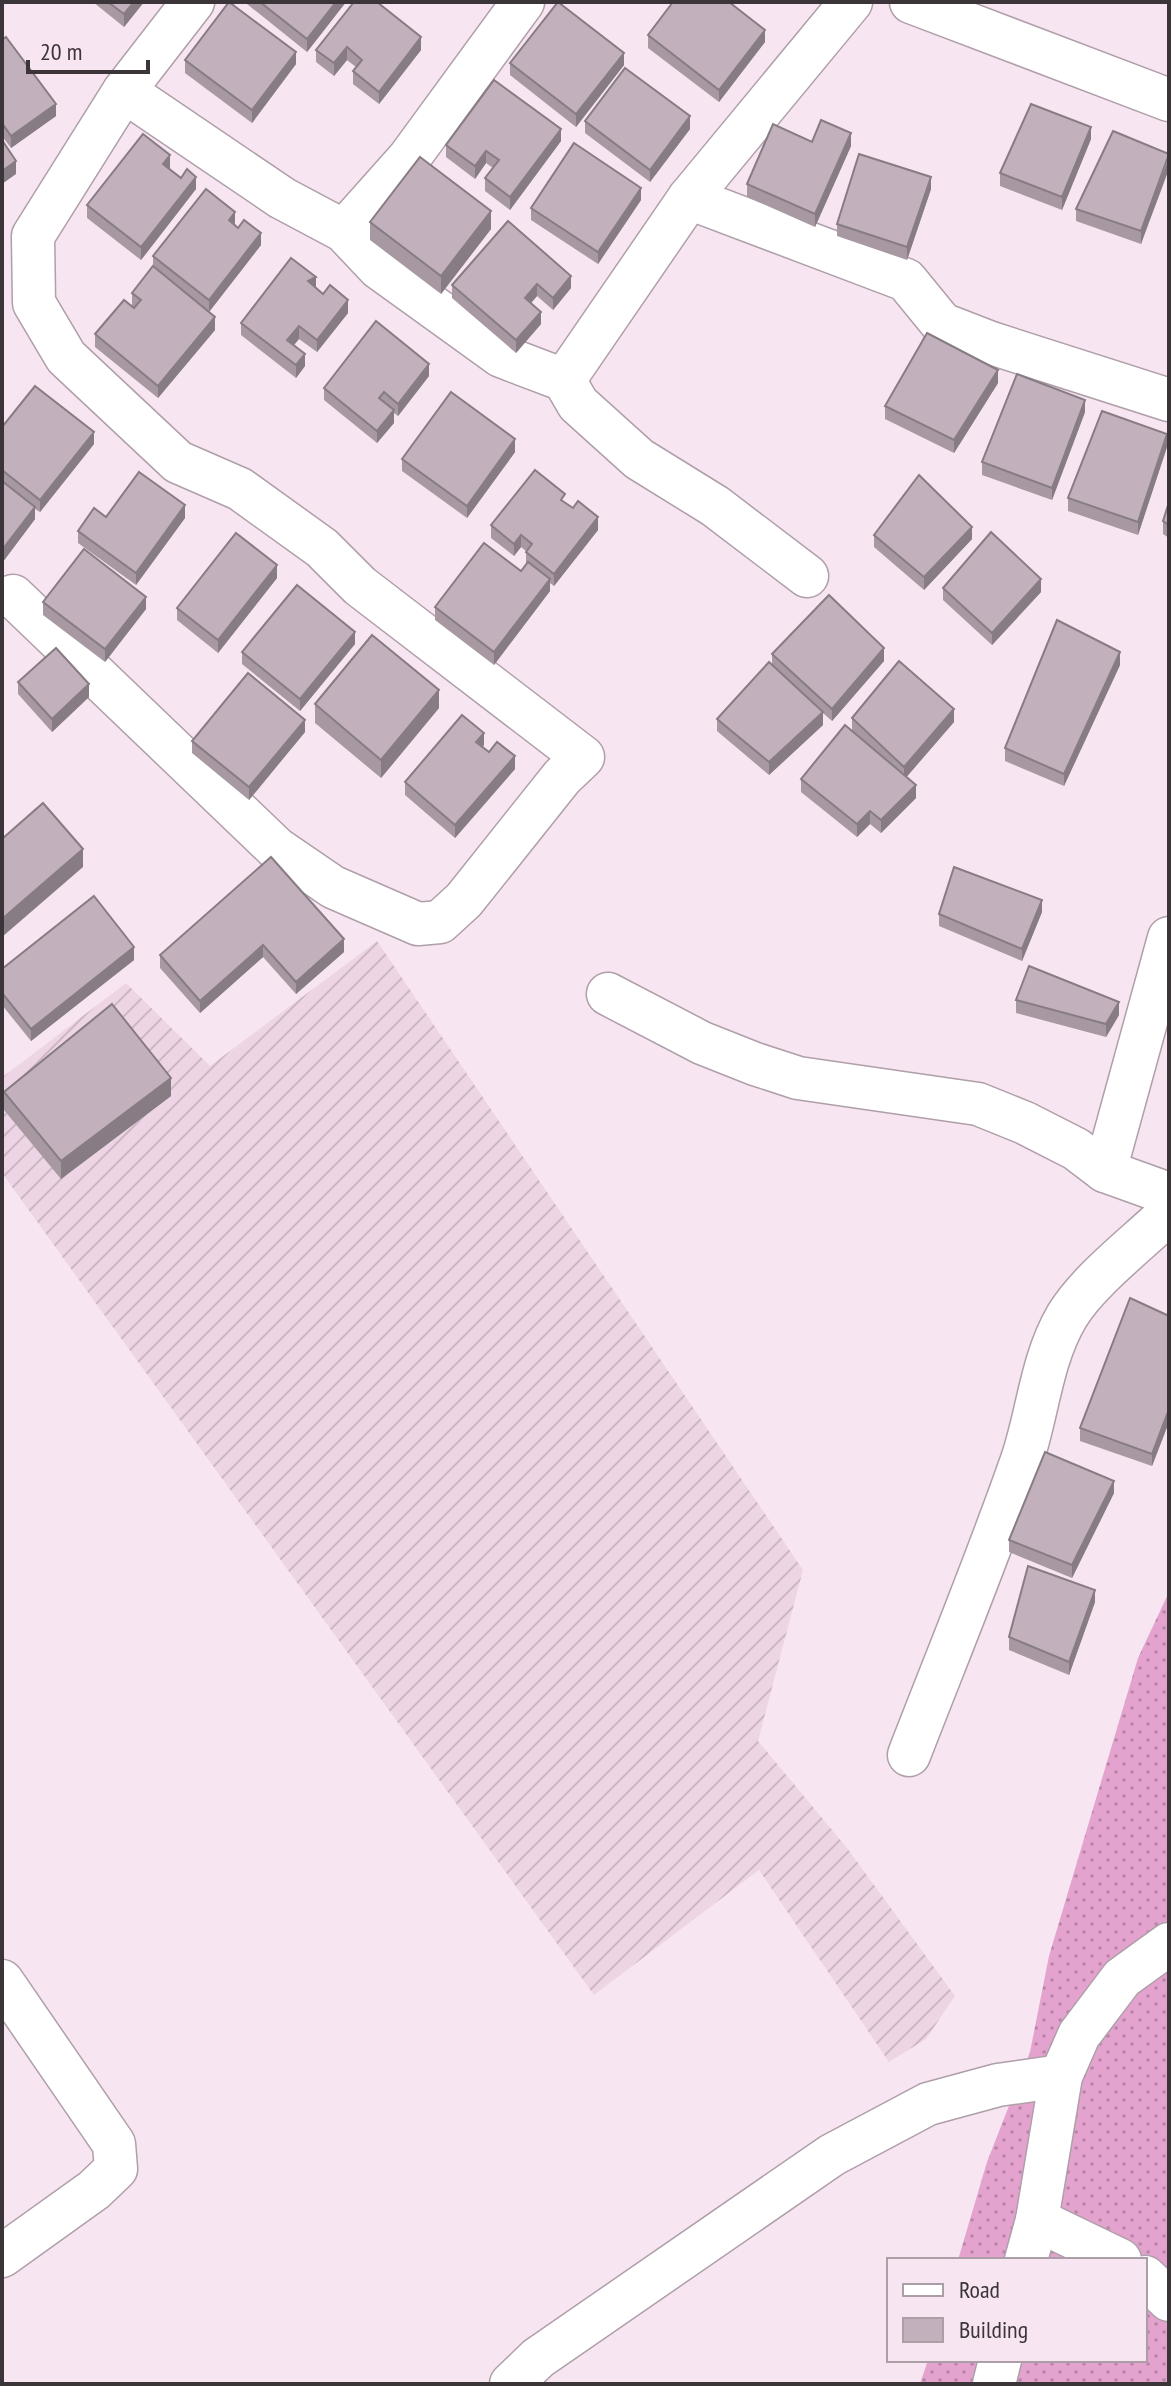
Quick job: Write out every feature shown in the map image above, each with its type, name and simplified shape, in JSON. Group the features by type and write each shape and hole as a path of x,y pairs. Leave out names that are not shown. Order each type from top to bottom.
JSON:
{"street":[{"path":"13,596 276,848 333,887 418,924 440,922 464,900 562,777 583,757 360,586 322,548 240,489 178,462 66,357 34,303 33,236 124,91 193,2"},
{"path":"344,231 409,158 523,2"},
{"path":"564,380 689,198 851,2"},
{"path":"911,2 1169,100"},
{"path":"124,91 272,192 344,231 379,268 501,356 564,380 578,404 639,459 715,506 807,576"},
{"path":"689,198 906,280 942,324 991,343 1169,400"},
{"path":"1105,1171 1169,938"},
{"path":"608,994 702,1043 798,1078 978,1104 1076,1149 1105,1171 1169,1194"},
{"path":"909,1755 1018,1470 1030,1435 1051,1348 1068,1314 1084,1293 1169,1213"},
{"path":"1027,2258 1037,2220 1061,2076 1079,2035 1122,1978 1169,1944"},
{"path":"2,1981 114,2144 116,2169 94,2190 2,2256"},
{"path":"511,2384 538,2358 832,2155 928,2104 998,2085 1061,2076"},
{"path":"1037,2220 1116,2258"},
{"path":"1147,2279 1169,2300"},
{"path":"994,2384 1000,2362"}],"shaded area":[{"path":"377,941 803,1570 758,1741 847,1848 955,1996 926,2039 889,2062 759,1870 594,1995 2,1173 4,1076 126,983 210,1066"},
{"path":"1169,1592 1169,2384 920,2384 927,2362 1147,2362 1147,2258 959,2258 987,2162 1030,2052 1049,1956 1138,1658"}],"building":[{"path":"108,2 134,2 124,14"},
{"path":"229,2 296,52 252,110 185,60"},
{"path":"260,2 336,2 307,39"},
{"path":"354,2 377,2 421,37 379,92 353,71 362,60 347,47 334,63 316,50"},
{"path":"558,2 624,53 576,114 510,63"},
{"path":"673,2 729,2 765,30 719,90 648,35"},
{"path":"6,37 56,104 11,136 2,123 2,40"},
{"path":"625,68 690,116 650,170 585,121"},
{"path":"494,80 561,129 510,197 485,178 499,160 486,151 475,166 446,145"},
{"path":"1031,104 1091,127 1062,197 1000,173"},
{"path":"821,120 851,133 815,214 747,184 773,124 812,142"},
{"path":"1113,131 1169,154 1141,231 1076,209"},
{"path":"143,134 170,155 163,164 181,178 187,169 196,177 141,247 87,205"},
{"path":"2,140 16,161 2,171"},
{"path":"574,143 641,188 598,252 531,208"},
{"path":"859,154 931,177 907,247 837,224"},
{"path":"420,157 491,211 441,276 370,222"},
{"path":"206,189 235,212 229,220 238,228 244,220 261,233 209,300 153,256"},
{"path":"508,221 571,276 553,298 537,284 525,298 541,312 516,340 452,285"},
{"path":"291,258 316,277 308,281 323,294 330,285 348,300 317,340 299,326 287,340 305,354 296,365 241,323"},
{"path":"153,266 215,317 158,386 95,334 124,300 134,308 141,300 132,293"},
{"path":"376,321 429,364 398,404 384,392 379,398 394,410 377,431 324,388"},
{"path":"927,333 998,370 954,440 885,406"},
{"path":"1017,374 1085,400 1052,488 982,462"},
{"path":"35,386 94,432 40,500 2,470 2,427"},
{"path":"451,392 515,439 467,506 402,459"},
{"path":"1102,411 1167,434 1138,522 1068,498"},
{"path":"535,470 565,494 561,500 573,508 578,501 598,517 554,574 526,552 532,544 521,535 514,544 491,525"},
{"path":"139,472 185,505 136,573 78,531 94,508 106,517"},
{"path":"919,475 972,527 924,577 874,535"},
{"path":"2,481 35,507 2,550"},
{"path":"1169,502 1169,525 1163,521"},
{"path":"991,532 1041,579 992,633 943,588"},
{"path":"236,533 277,565 218,640 177,608"},
{"path":"484,543 521,571 528,562 550,579 494,652 435,607"},
{"path":"84,549 146,597 105,649 43,602"},
{"path":"297,585 355,632 300,699 242,652"},
{"path":"829,595 884,648 832,709 772,654"},
{"path":"1057,620 1120,652 1064,774 1005,748"},
{"path":"372,635 439,690 381,760 315,704"},
{"path":"56,648 89,684 52,719 18,682"},
{"path":"899,661 954,709 904,767 852,718"},
{"path":"769,662 823,712 769,762 717,719"},
{"path":"248,673 305,720 249,787 192,741"},
{"path":"462,715 484,733 476,742 489,752 497,742 515,756 455,825 405,782"},
{"path":"845,725 916,785 881,820 870,811 857,824 801,779"},
{"path":"43,803 83,849 2,919 2,839"},
{"path":"271,857 344,939 296,982 263,945 200,1001 160,955"},
{"path":"954,867 1042,900 1022,949 939,914"},
{"path":"94,896 134,947 31,1029 2,993 2,969"},
{"path":"1029,966 1119,1002 1106,1024 1016,1000"},
{"path":"112,1004 171,1078 61,1161 4,1092"},
{"path":"1130,1298 1169,1316 1169,1409 1152,1454 1080,1428"},
{"path":"1045,1452 1114,1481 1072,1565 1009,1540"},
{"path":"1028,1566 1095,1590 1069,1662 1009,1637"}]}
